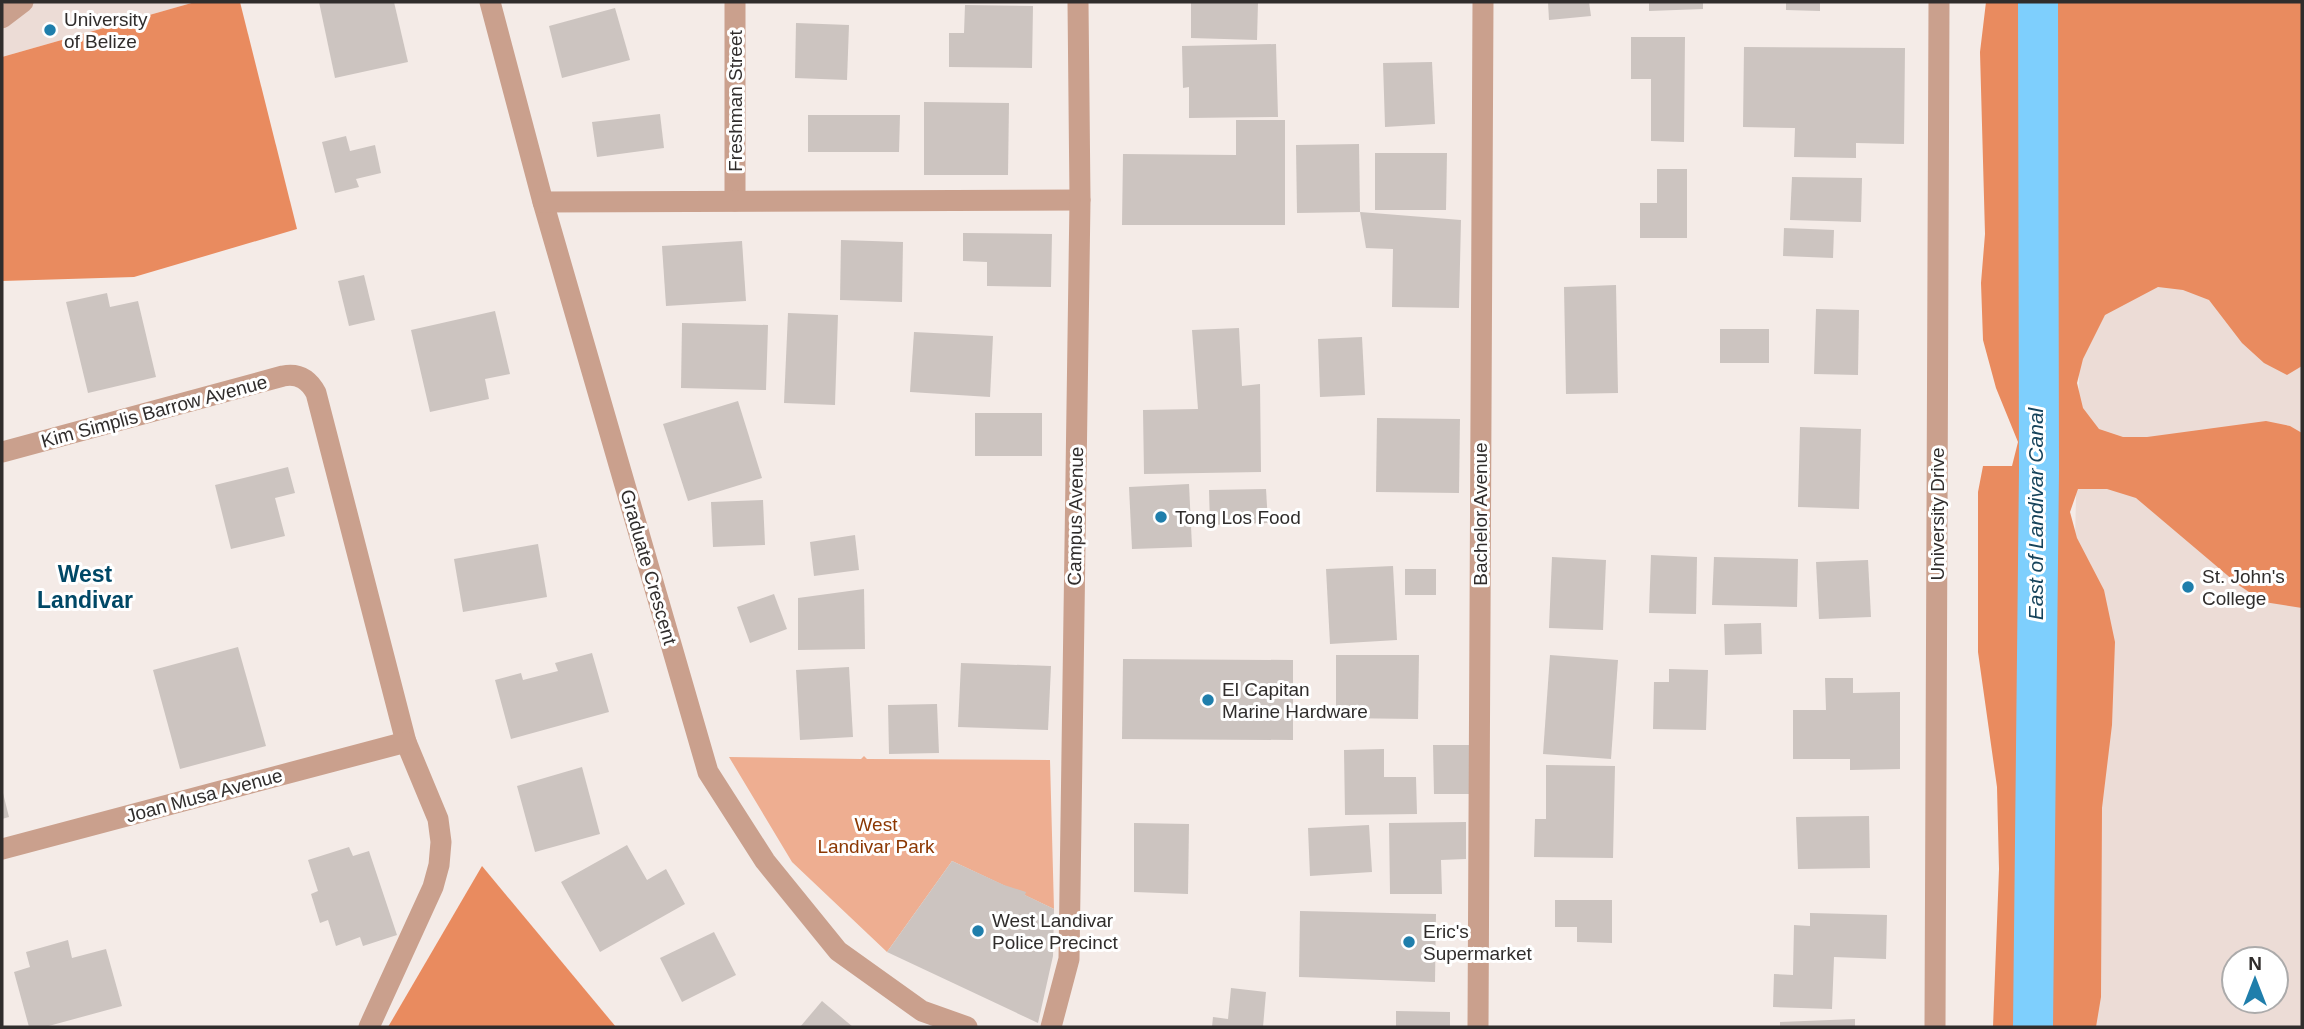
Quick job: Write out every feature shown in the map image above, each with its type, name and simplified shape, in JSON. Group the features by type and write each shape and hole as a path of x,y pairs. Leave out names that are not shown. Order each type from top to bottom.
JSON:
{"street":[{"path":"2,18 23,2"},
{"name":"Graduate Crescent","path":"490,2 543,202 708,772 765,861 838,951 922,1011 967,1027"},
{"name":"Freshman Street","path":"735,2 735,201"},
{"name":"Campus Avenue","path":"1051,1027 1069,959 1080,200 1078,2"},
{"name":"Bachelor Avenue","path":"1478,1027 1483,2"},
{"name":"University Drive","path":"1935,1027 1939,2"},
{"path":"543,202 1080,200"},
{"name":"Kim Simplis Barrow Avenue","path":"2,452 283,376 295,375 306,380 316,394 407,742"},
{"path":"369,1027 433,887 439,865 441,842 438,819 407,742"},
{"name":"Joan Musa Avenue","path":"2,849 407,742"}],"shaded area":[{"name":"University of Belize","path":"2,2 195,2 2,57"},
{"path":"195,2 240,2 297,229 134,277 2,281 2,57"},
{"path":"1986,2 2302,2 2302,366 2287,375 2264,363 2242,343 2209,300 2183,290 2158,287 2105,315 2083,359 2077,383 2083,408 2099,429 2123,437 2147,437 2266,421 2290,426 2302,433 2302,608 2264,602 2240,586 2136,498 2107,489 2078,489 2070,512 2077,538 2104,590 2115,642 2112,725 2102,808 2101,997 2096,1027 1993,1027 1999,869 1997,787 1978,652 1978,492 1983,466 2012,466 2018,442 1996,388 1983,340 1981,283 1985,234 1980,52"},
{"name":"St. John's College","path":"2302,188 2302,1027 2063,1027 2083,214"},
{"path":"482,866 616,1027 388,1027"}],"green space":[{"name":"West Landivar Park","path":"864,756 867,759 1050,760 1054,909 952,861 887,952 792,862 729,757 861,759"}],"building":[{"path":"319,2 394,2 408,62 335,78"},
{"path":"1191,2 1258,2 1257,40 1191,38"},
{"path":"1548,2 1589,2 1591,16 1549,20"},
{"path":"1649,2 1703,2 1703,9 1649,11"},
{"path":"1786,2 1820,2 1820,11 1786,10"},
{"path":"965,5 1033,6 1032,68 949,67 949,33 964,33"},
{"path":"615,8 630,60 562,78 549,26"},
{"path":"796,23 849,25 847,80 795,78"},
{"path":"1631,37 1685,37 1684,142 1651,141 1651,79 1631,79"},
{"path":"1276,44 1278,117 1189,118 1189,87 1183,88 1182,46"},
{"path":"1744,47 1905,48 1904,144 1856,143 1856,158 1794,157 1795,128 1743,127"},
{"path":"1432,62 1435,124 1385,127 1383,63"},
{"path":"924,102 1009,103 1008,175 924,175"},
{"path":"660,114 664,148 597,157 592,122"},
{"path":"808,115 900,115 899,152 808,152"},
{"path":"1236,120 1285,120 1285,225 1122,225 1123,154 1236,155"},
{"path":"346,136 350,151 375,145 381,173 356,179 359,187 335,193 322,142"},
{"path":"1359,144 1360,212 1297,213 1296,145"},
{"path":"1375,153 1447,153 1446,210 1375,210"},
{"path":"1657,169 1687,169 1687,238 1640,238 1640,203 1657,203"},
{"path":"1792,177 1862,178 1861,222 1790,220"},
{"path":"1360,212 1461,220 1459,308 1392,307 1393,249 1366,248"},
{"path":"1784,228 1834,230 1833,258 1783,256"},
{"path":"963,233 1052,234 1051,287 987,286 987,262 963,261"},
{"path":"841,240 903,242 902,302 840,300"},
{"path":"742,241 746,301 666,306 662,246"},
{"path":"364,275 375,320 349,326 338,281"},
{"path":"1616,285 1618,393 1566,394 1564,287"},
{"path":"107,293 110,307 138,301 156,377 88,393 66,302"},
{"path":"1816,309 1859,310 1858,375 1814,374"},
{"path":"495,311 510,374 485,379 489,399 430,412 411,330"},
{"path":"788,313 838,315 835,405 784,403"},
{"path":"682,323 768,325 766,390 681,388"},
{"path":"1239,328 1242,386 1260,384 1261,472 1144,474 1143,410 1198,409 1192,330"},
{"path":"1720,329 1769,329 1769,363 1720,363"},
{"path":"914,332 993,336 990,397 910,392"},
{"path":"1362,337 1365,395 1320,397 1318,339"},
{"path":"738,401 762,478 688,501 663,424"},
{"path":"975,413 1042,413 1042,456 975,456"},
{"path":"1377,418 1460,419 1459,493 1376,492"},
{"path":"1800,427 1861,429 1859,509 1798,507"},
{"path":"288,467 295,493 275,498 285,536 231,549 215,485"},
{"name":"Tong Los Food","path":"1189,484 1192,547 1132,549 1129,487"},
{"path":"1266,489 1268,523 1210,525 1209,490"},
{"path":"763,500 765,545 713,547 711,502"},
{"path":"855,535 859,570 814,576 810,542"},
{"path":"538,544 547,597 463,612 454,559"},
{"path":"1651,555 1697,557 1696,614 1649,613"},
{"path":"1552,557 1606,560 1603,630 1549,628"},
{"path":"1714,557 1798,559 1797,607 1712,605"},
{"path":"1868,560 1871,617 1819,619 1816,562"},
{"path":"1393,566 1397,640 1330,644 1326,569"},
{"path":"1405,569 1436,569 1436,595 1405,595"},
{"path":"864,589 865,649 798,650 798,598"},
{"path":"774,594 787,629 750,643 737,607"},
{"path":"1761,623 1762,654 1725,655 1724,624"},
{"path":"238,647 266,746 180,769 153,670"},
{"path":"592,653 609,712 511,739 495,680 521,673 523,680 558,671 555,663"},
{"path":"1336,655 1419,655 1418,719 1336,718"},
{"path":"1550,655 1618,660 1611,759 1543,754"},
{"name":"El Capitan Marine Hardware","path":"1123,659 1293,660 1293,740 1122,739"},
{"path":"961,663 1051,666 1048,730 958,727"},
{"path":"849,667 853,737 800,740 796,670"},
{"path":"1669,669 1708,670 1706,730 1653,729 1654,682 1669,682"},
{"path":"1825,678 1853,678 1853,693 1900,692 1900,769 1850,770 1850,759 1793,759 1793,710 1826,710"},
{"path":"937,704 939,753 889,754 888,705"},
{"path":"1433,745 1469,745 1469,794 1434,794"},
{"path":"1384,749 1384,777 1416,777 1417,814 1345,815 1344,750"},
{"path":"1546,765 1615,766 1613,858 1534,857 1535,819 1546,819"},
{"path":"582,767 600,834 535,852 517,786"},
{"path":"2,789 9,817 2,819"},
{"path":"1869,816 1870,868 1798,869 1796,817"},
{"path":"1466,822 1466,859 1441,860 1442,894 1390,894 1389,823"},
{"path":"1134,823 1189,824 1188,894 1134,892"},
{"path":"1369,825 1372,872 1310,876 1308,828"},
{"path":"627,845 647,880 666,869 685,904 600,952 561,882"},
{"path":"349,847 353,856 369,851 397,935 363,946 360,937 336,946 328,920 320,923 311,894 318,891 308,860"},
{"name":"West Landivar Police Precinct","path":"952,861 1026,892 1025,895 1054,909 1053,956 1038,1023 887,952"},
{"path":"1555,900 1612,900 1612,943 1577,942 1577,927 1555,927"},
{"path":"1300,911 1436,914 1435,982 1299,977"},
{"path":"1810,913 1887,915 1886,959 1834,957 1832,1009 1773,1007 1774,974 1793,975 1794,925 1810,926"},
{"path":"714,932 736,975 682,1002 660,958"},
{"path":"68,940 72,958 106,949 122,1006 45,1027 29,1027 14,972 30,967 26,952"},
{"path":"1231,988 1266,992 1263,1027 1212,1027 1213,1017 1228,1019"},
{"path":"822,1001 853,1027 800,1027"},
{"path":"1396,1011 1450,1012 1450,1027 1396,1027"},
{"path":"1855,1019 1855,1027 1780,1027 1780,1022"}],"waterway":[{"name":"East of Landivar Canal","path":"2033,1027 2039,470 2038,2"}],"place":[{"name":"University of Belize","path":"50,30"},
{"name":"Tong Los Food","path":"1161,517"},
{"name":"St. John's College","path":"2188,587"},
{"name":"El Capitan Marine Hardware","path":"1208,700"},
{"name":"West Landivar Police Precinct","path":"978,931"},
{"name":"Eric's Supermarket","path":"1409,942"}],"district":[{"name":"West Landivar","path":"85,587"}]}
